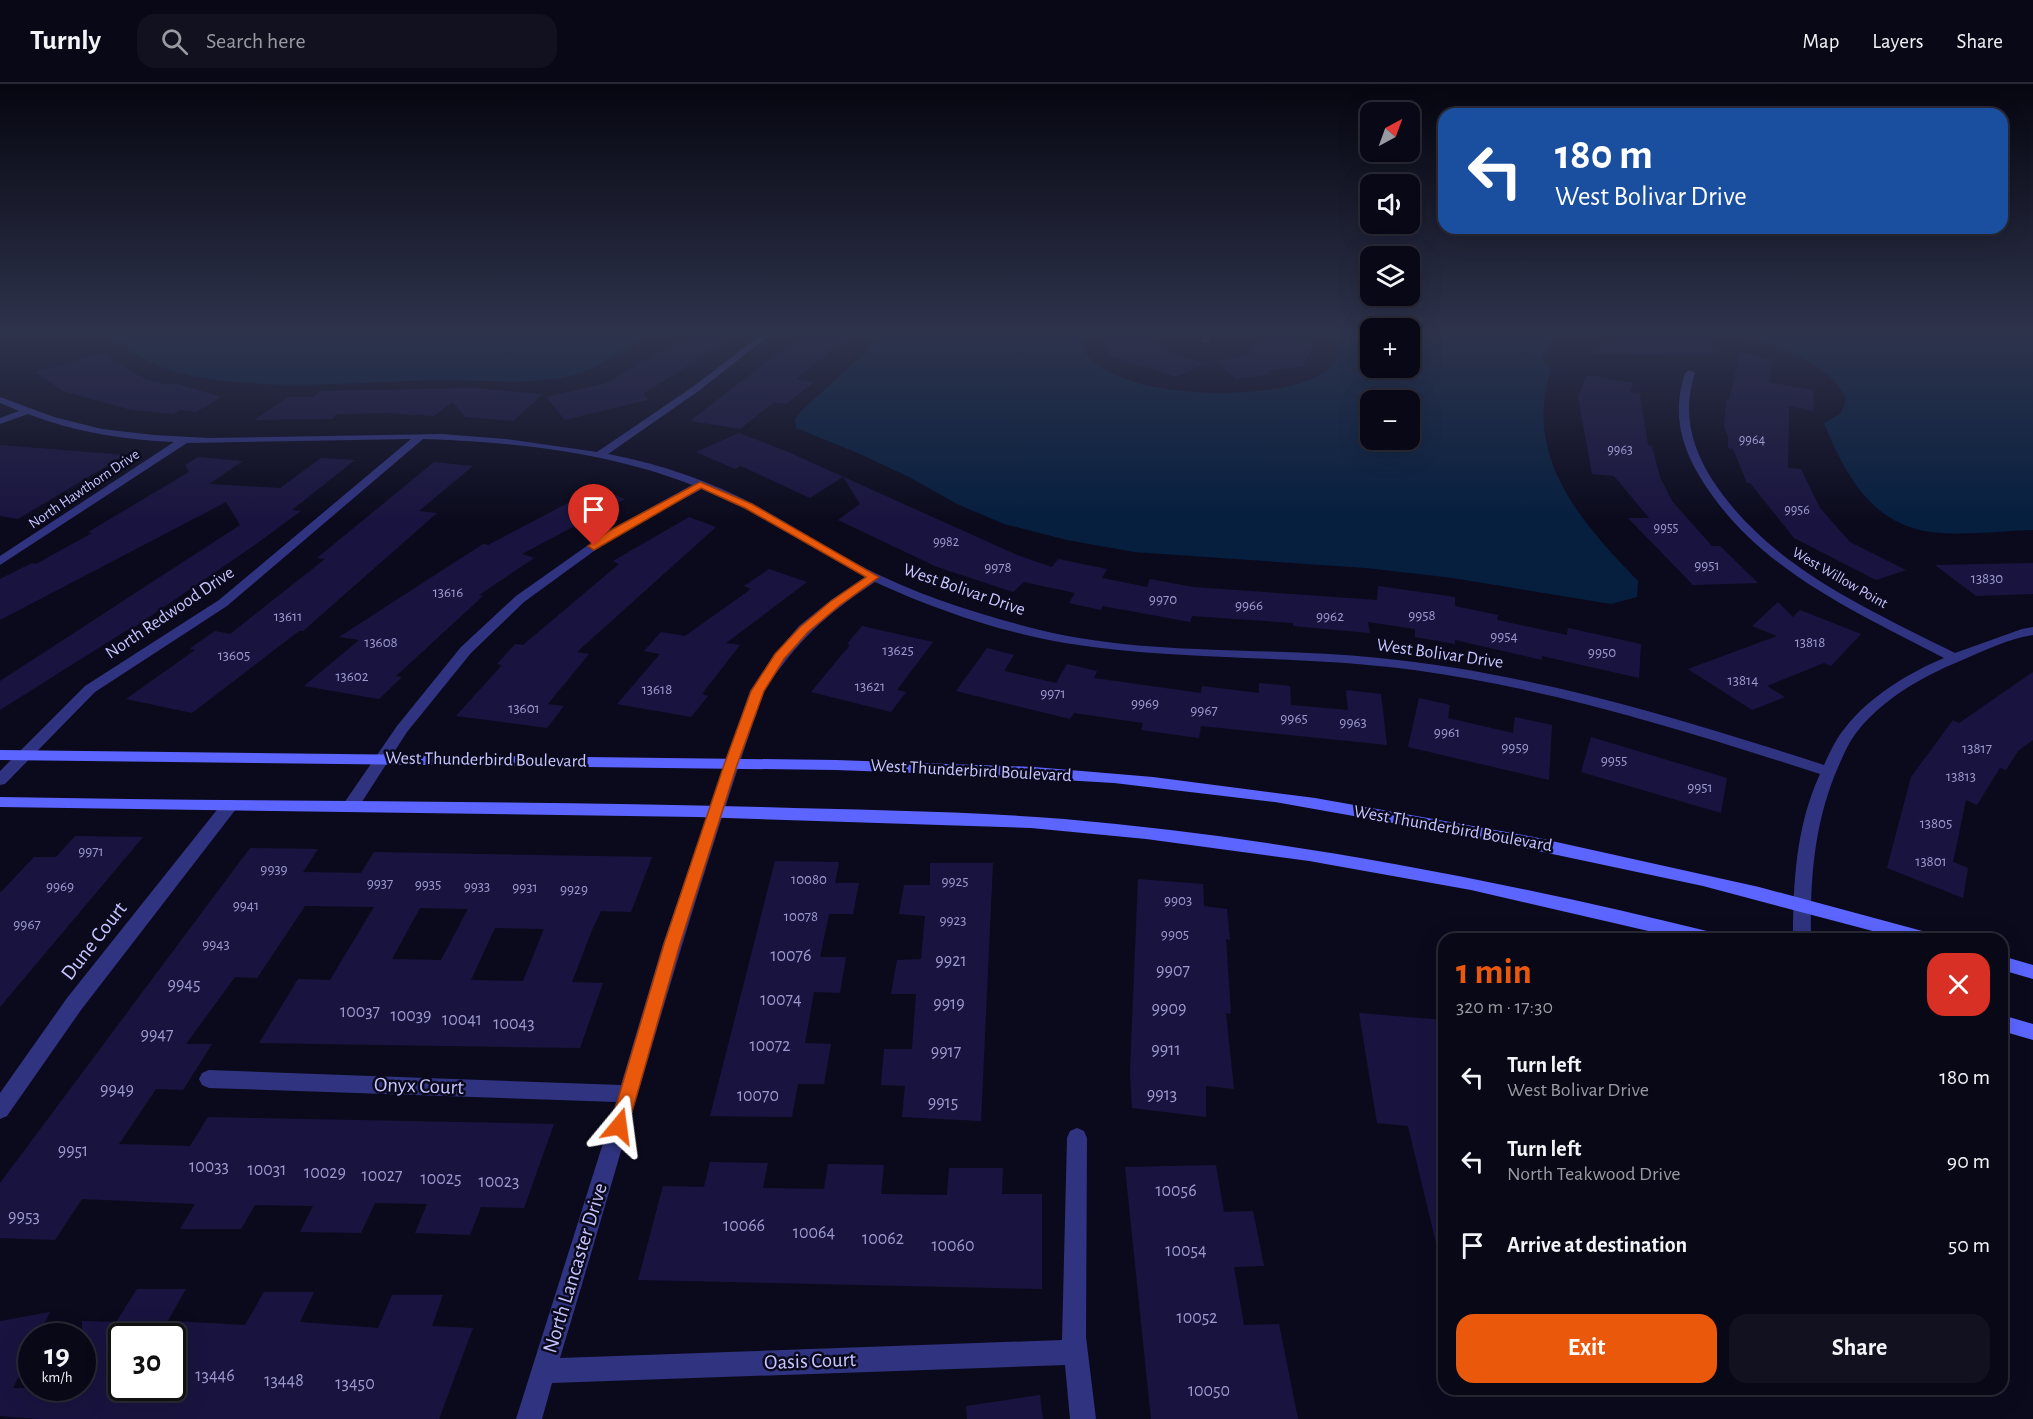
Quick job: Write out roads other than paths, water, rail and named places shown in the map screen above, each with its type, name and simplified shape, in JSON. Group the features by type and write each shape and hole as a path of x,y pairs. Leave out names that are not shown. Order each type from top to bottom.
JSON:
{"street":[{"path":"599,455 685,396"},
{"name":"West Willow Point","path":"1683,396 1684,427 1692,455 1709,487 1736,523 1772,556 1803,577 1955,658"},
{"name":"West Bolivar Drive","path":"0,400 25,412 94,432 140,438 183,441 268,441 421,436 525,443 599,455 700,485 748,506 874,577 913,595 1033,633 1101,644 1156,649 1247,656 1341,659 1404,665 1531,686 1648,715 1828,771"},
{"path":"0,421 25,412"},
{"name":"North Redwood Drive","path":"0,780 90,688 223,603 421,436"},
{"name":"North Hawthorn Drive","path":"0,561 183,441"},
{"path":"350,807 402,729 466,650 520,599 612,533 700,485"},
{"name":"North Lancaster Drive","path":"529,1419 629,1094 672,944 730,765 757,691 780,657 804,629 874,577"},
{"path":"1802,933 1803,867 1810,820 1828,771 1849,731 1883,701 1916,677 1955,658 2033,631"},
{"name":"West Thunderbird Boulevard","path":"0,754 922,767 1154,782 1287,800 1446,826 1647,867 1801,904 1905,933"},
{"path":"0,802 715,811 1063,824 1185,837 1445,878 1570,904 1687,933"},
{"name":"Dune Court","path":"0,1110 74,1004 230,805"},
{"path":"2008,965 2033,972"},
{"path":"2008,1025 2033,1032"},
{"name":"Onyx Court","path":"209,1078 629,1094"},
{"path":"1077,1138 1076,1352 1083,1419"},
{"name":"Oasis Court","path":"544,1371 1076,1352"}],"water":[{"path":"817,396 1360,396 1360,450 1420,450 1420,396 1545,396 1545,432 1551,460 1563,487 1597,536 1638,581 1637,597 1611,604 1453,578 1366,568 1134,552 1067,540 1004,524 957,504 909,477 860,454 796,428 795,419"},
{"path":"1844,396 2033,396 2033,530 1931,532 1910,527 1892,519 1863,494 1851,478 1824,423 1841,413 1846,399"}]}
